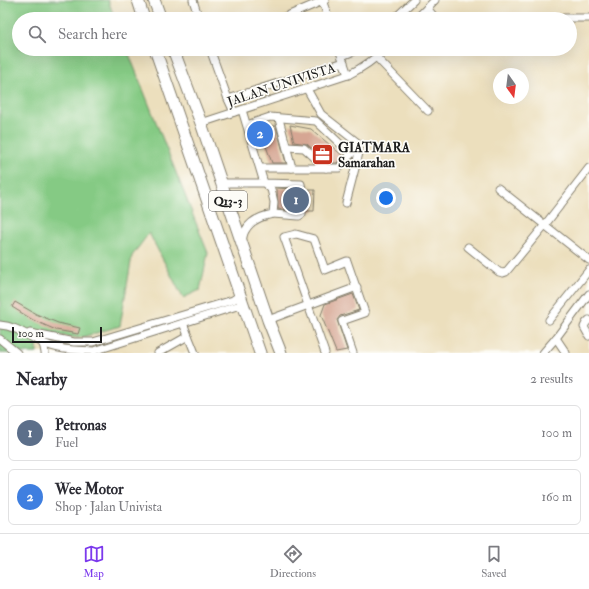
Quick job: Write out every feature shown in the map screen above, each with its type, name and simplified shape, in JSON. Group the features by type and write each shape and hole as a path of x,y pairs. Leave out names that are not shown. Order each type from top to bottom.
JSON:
{"highway":[{"path":"138,0 142,12"},
{"path":"154,0 158,12"},
{"name":"Q13-3","path":"157,56 241,302 260,353"},
{"name":"Q13-3","path":"176,56 201,123 268,320 281,353"}],"street":[{"path":"193,0 197,12"},
{"path":"401,12 414,0"},
{"path":"423,12 435,0"},
{"path":"297,12 323,1 327,12"},
{"path":"427,8 430,12"},
{"path":"577,18 589,18"},
{"path":"213,56 234,112"},
{"path":"228,99 342,56 348,75"},
{"path":"377,58 428,111"},
{"name":"JALAN UNIVISTA","path":"201,123 348,75 377,58"},
{"path":"308,89 321,114 358,143 359,153 346,203"},
{"path":"242,110 261,168 264,183 271,189 274,202 273,214"},
{"path":"247,125 270,117 279,119 316,121 351,154"},
{"path":"279,119 292,168"},
{"path":"261,168 339,168 358,143"},
{"path":"287,147 304,148 326,168"},
{"path":"468,247 499,272 506,272 589,168"},
{"path":"222,183 301,184 302,190"},
{"path":"498,188 544,226 589,260"},
{"path":"242,241 245,231 253,222 264,215 273,214 299,216 302,214 302,211"},
{"path":"325,353 284,237 296,234 314,239 325,270 347,261 365,313 342,321 353,353"},
{"path":"549,320 589,270"},
{"path":"268,320 357,287"},
{"path":"543,353 589,294"},
{"path":"40,339 93,342 233,300 241,302"},
{"path":"0,324 8,325 40,339 51,346 63,349 94,351 237,306 241,302"},
{"path":"589,320 584,327 589,336"},
{"path":"183,323 195,353"},
{"path":"158,353 188,336"},
{"path":"556,338 566,353"},
{"path":"0,339 17,353"},
{"path":"40,339 45,353"},
{"path":"54,353 63,349"}],"green space":[{"path":"0,0 108,0 112,12 12,12 12,56 130,56 208,253 200,290 183,298 149,233 132,256 120,326 79,338 56,335 42,330 37,353 0,353"}],"building":[{"path":"290,125 311,129 343,156 337,163 328,163 307,144 294,142"},
{"path":"268,126 276,126 286,163 272,163 260,129"},
{"path":"277,188 295,189 302,195 305,194 307,190 315,190 314,211 307,211 306,208 302,206 299,207 297,211 278,209"},
{"path":"353,294 359,310 340,316 337,320 347,350 336,352 321,315 325,304"},
{"path":"15,302 36,314 58,323 80,328 78,334 56,330 33,320 12,307"}],"tunnel":[{"path":"302,190 302,211"}],"place":[{"name":"Wee Motor","path":"260,134"},
{"name":"GIATMARA Samarahan","path":"322,154"},
{"name":"Petronas","path":"296,200"}]}
